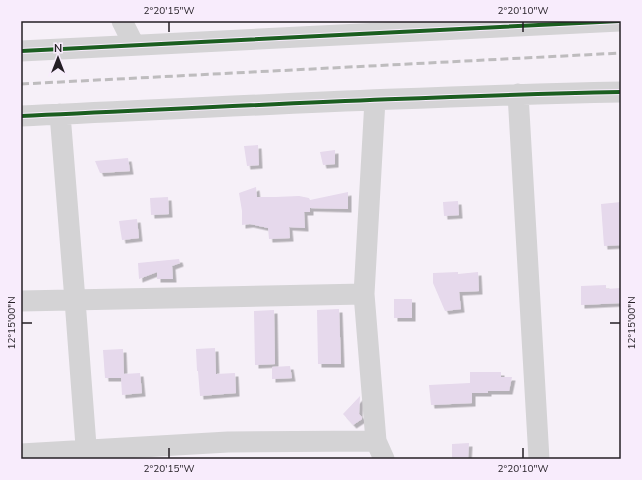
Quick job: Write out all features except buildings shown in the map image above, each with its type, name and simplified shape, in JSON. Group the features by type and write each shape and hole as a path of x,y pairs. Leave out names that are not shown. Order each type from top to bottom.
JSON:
{"street":[{"path":"122,21 134,45"},
{"path":"21,51 134,45 388,27 620,21"},
{"path":"21,116 518,94 621,92"},
{"path":"518,94 539,459"},
{"path":"21,454 86,455 229,451 380,450 364,294 374,100"},
{"path":"60,114 76,300 86,455"},
{"path":"21,301 364,294"}],"railway":[{"path":"21,84 621,53"}],"cycle path":[{"path":"21,51 620,21"},
{"path":"21,116 396,99 621,92"}]}
